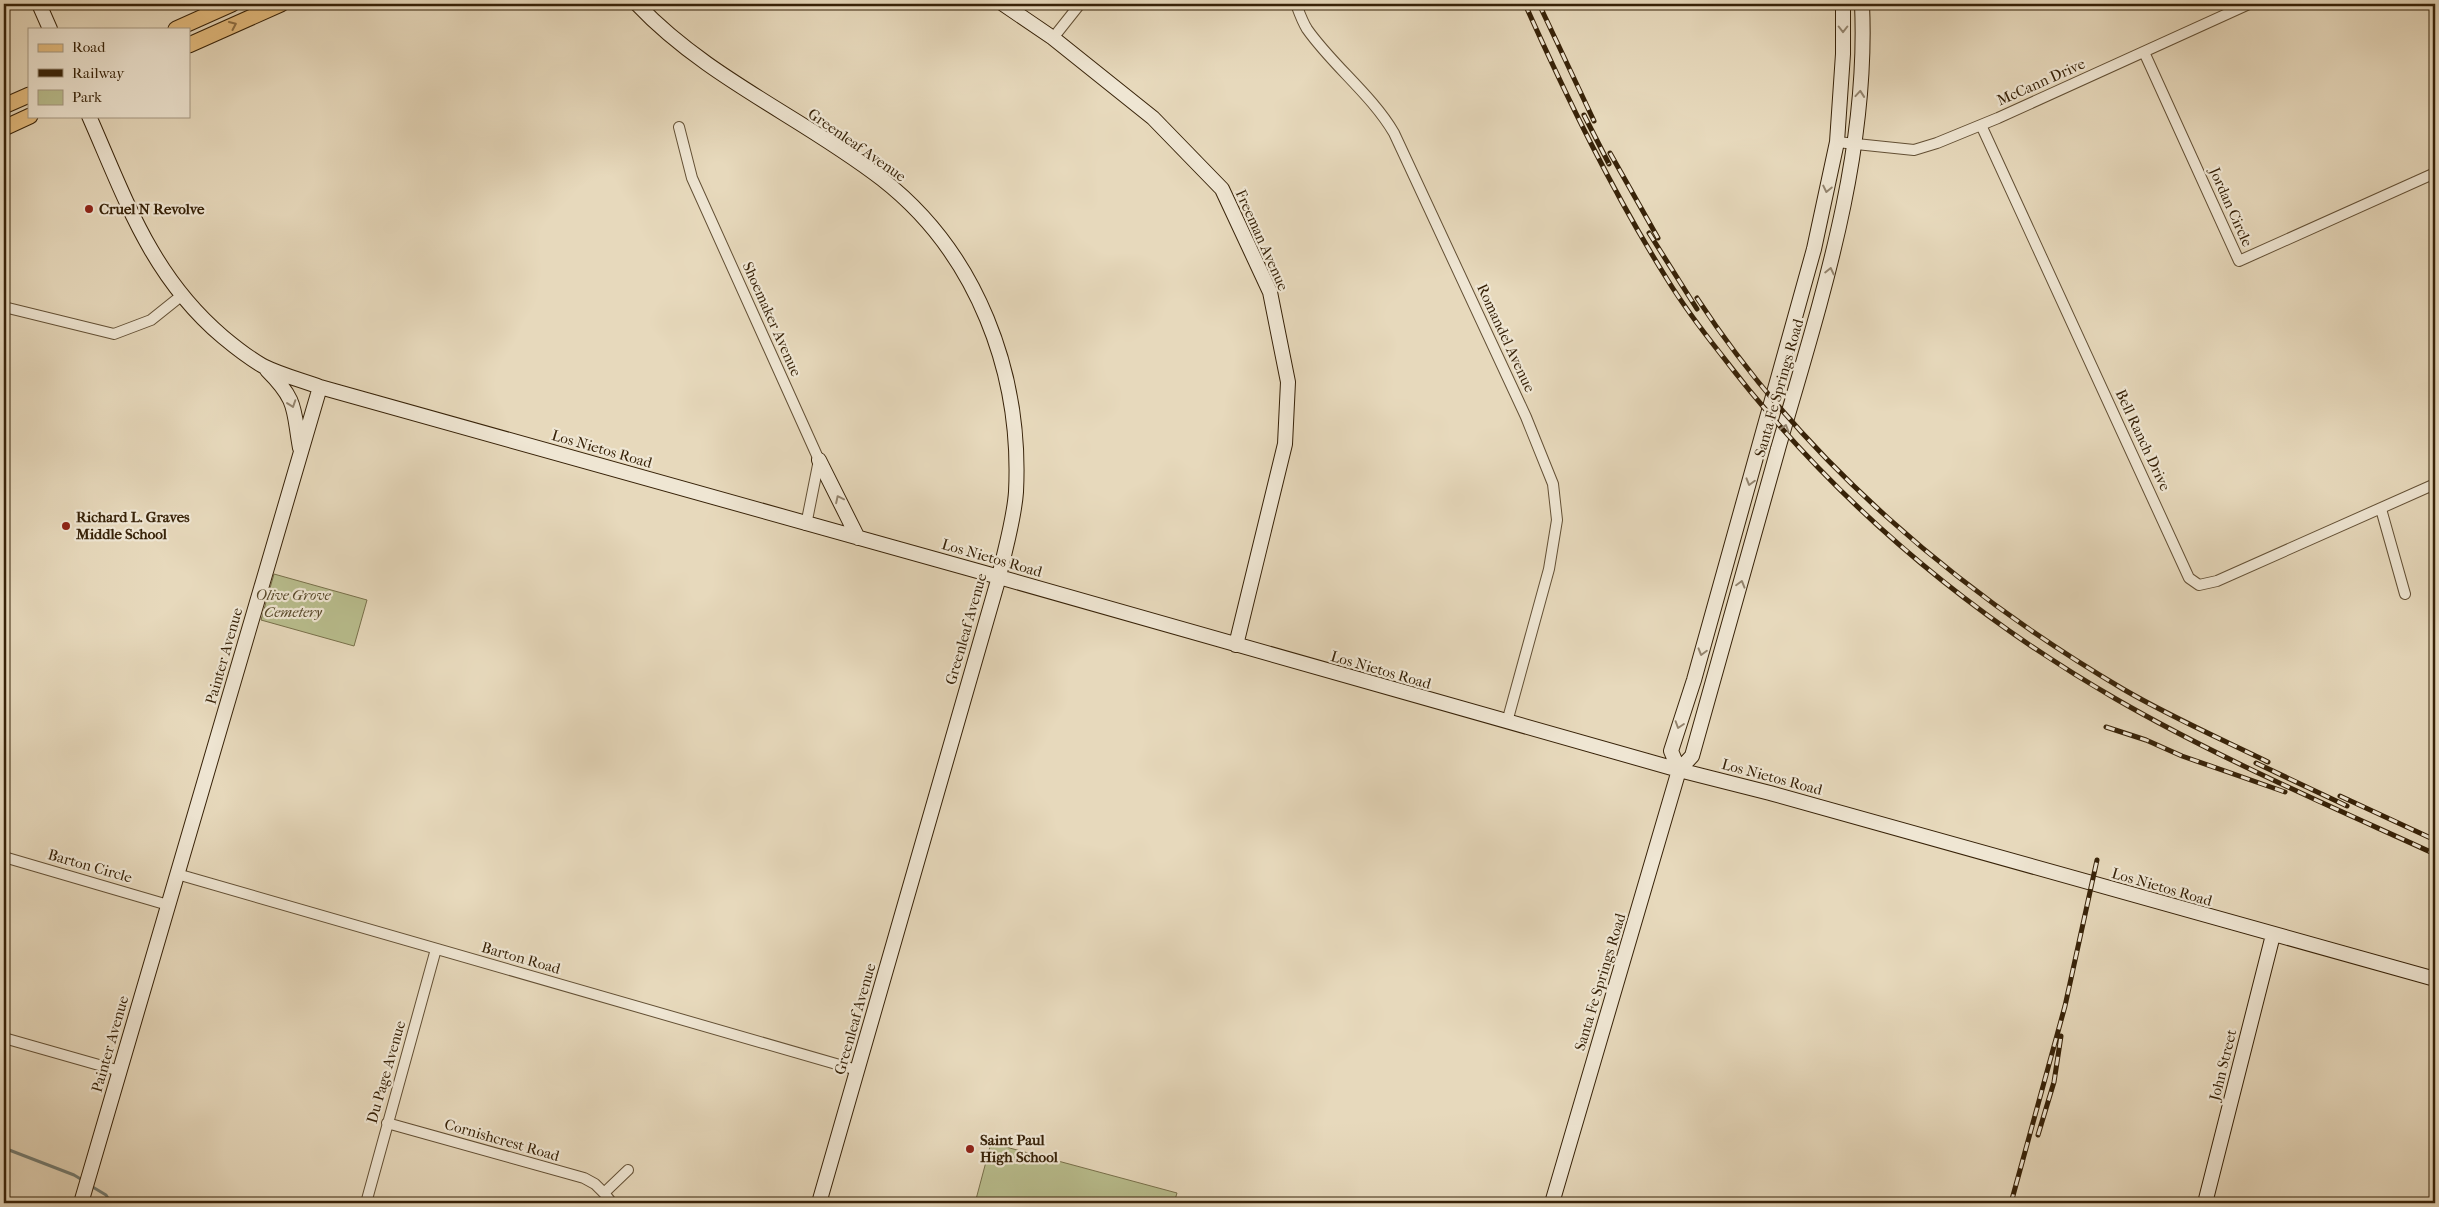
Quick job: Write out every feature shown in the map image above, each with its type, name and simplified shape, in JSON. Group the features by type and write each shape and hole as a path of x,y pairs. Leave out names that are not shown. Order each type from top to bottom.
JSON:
{"main road":[{"path":"39,4 50,28"},
{"path":"178,28 232,4"},
{"path":"190,45 281,4"},
{"name":"Greenleaf Avenue","path":"637,4 662,29 697,58 817,134 882,179 932,227 967,277 990,324 1004,366 1015,428 1016,493 1012,522 999,576 819,1203"},
{"name":"Freeman Avenue","path":"1004,4 1053,38 1153,118 1222,189 1270,292 1288,382 1284,444 1236,645"},
{"name":"Santa Fe Springs Road","path":"1679,770 1671,751 1710,625 1814,249 1837,142 1843,54 1843,4"},
{"name":"Santa Fe Springs Road","path":"1552,1203 1679,770 1692,756 1826,284 1840,224 1855,142 1861,79 1862,4"},
{"path":"4,106 28,95"},
{"path":"4,128 28,117"},
{"path":"90,118 145,240 165,275 205,322 263,366 290,396 295,412 301,452"},
{"path":"263,366 320,387"},
{"name":"Los Nietos Road","path":"320,387 806,525 999,576 1506,722 1770,793 2272,935 2435,979"},
{"name":"Painter Avenue","path":"82,1198 320,387"},
{"path":"819,460 858,538"},
{"path":"1710,625 1727,631"},
{"name":"John Street","path":"2205,1203 2272,935"}],"street":[{"path":"1053,38 1080,4"},
{"name":"Romandel Avenue","path":"1296,4 1306,27 1331,58 1382,112 1394,133 1518,398 1553,484 1557,520 1549,569 1506,722"},
{"name":"McCann Drive","path":"1837,142 1855,142 1914,150 1981,125 2250,4"},
{"name":"Jordan Circle","path":"2144,52 2239,261 2435,172"},
{"name":"Bell Ranch Drive","path":"1981,125 2189,578 2199,585 2217,582 2381,510 2435,484"},
{"name":"Shoemaker Avenue","path":"679,127 692,178 819,460"},
{"path":"4,307 114,334 151,320 181,296"},
{"path":"806,525 819,460"},
{"path":"2381,510 2405,594"},
{"name":"Barton Circle","path":"4,856 168,905"},
{"name":"Barton Road","path":"177,874 857,1070"},
{"name":"Du Page Avenue","path":"366,1203 436,949"},
{"path":"4,1038 120,1071"},
{"name":"Cornishcrest Road","path":"387,1123 584,1178 595,1184 612,1203"},
{"path":"604,1193 628,1170"}],"green space":[{"name":"Olive Grove Cemetery","path":"274,574 367,600 354,646 261,620"},
{"path":"991,1143 1177,1193 1174,1203 975,1203"}],"waterway":[{"path":"4,1148 74,1175 84,1181"},
{"path":"91,1186 106,1195 111,1203"}],"railway":[{"path":"1525,4 1557,74 1609,178 1647,246 1686,308 1761,405 1805,454 1900,546 1951,588 2004,627 2116,699 2234,761 2435,854"},
{"path":"1539,4 1594,121"},
{"path":"1584,115 1609,164"},
{"path":"1610,153 1658,238"},
{"path":"1649,233 1697,309"},
{"path":"1697,298 1739,357 1785,414 1835,467 1888,518 1943,565 2061,651 2123,689 2176,718 2268,762"},
{"path":"2106,727 2285,792"},
{"path":"2256,763 2347,806"},
{"path":"2340,796 2435,840"},
{"path":"2011,1203 2065,1006 2097,860"},
{"path":"2038,1135 2054,1082 2061,1036"}],"place":[{"name":"Cruel N Revolve","path":"89,209"},
{"name":"Richard L. Graves Middle School","path":"66,526"},
{"name":"Saint Paul High School","path":"970,1149"}]}
